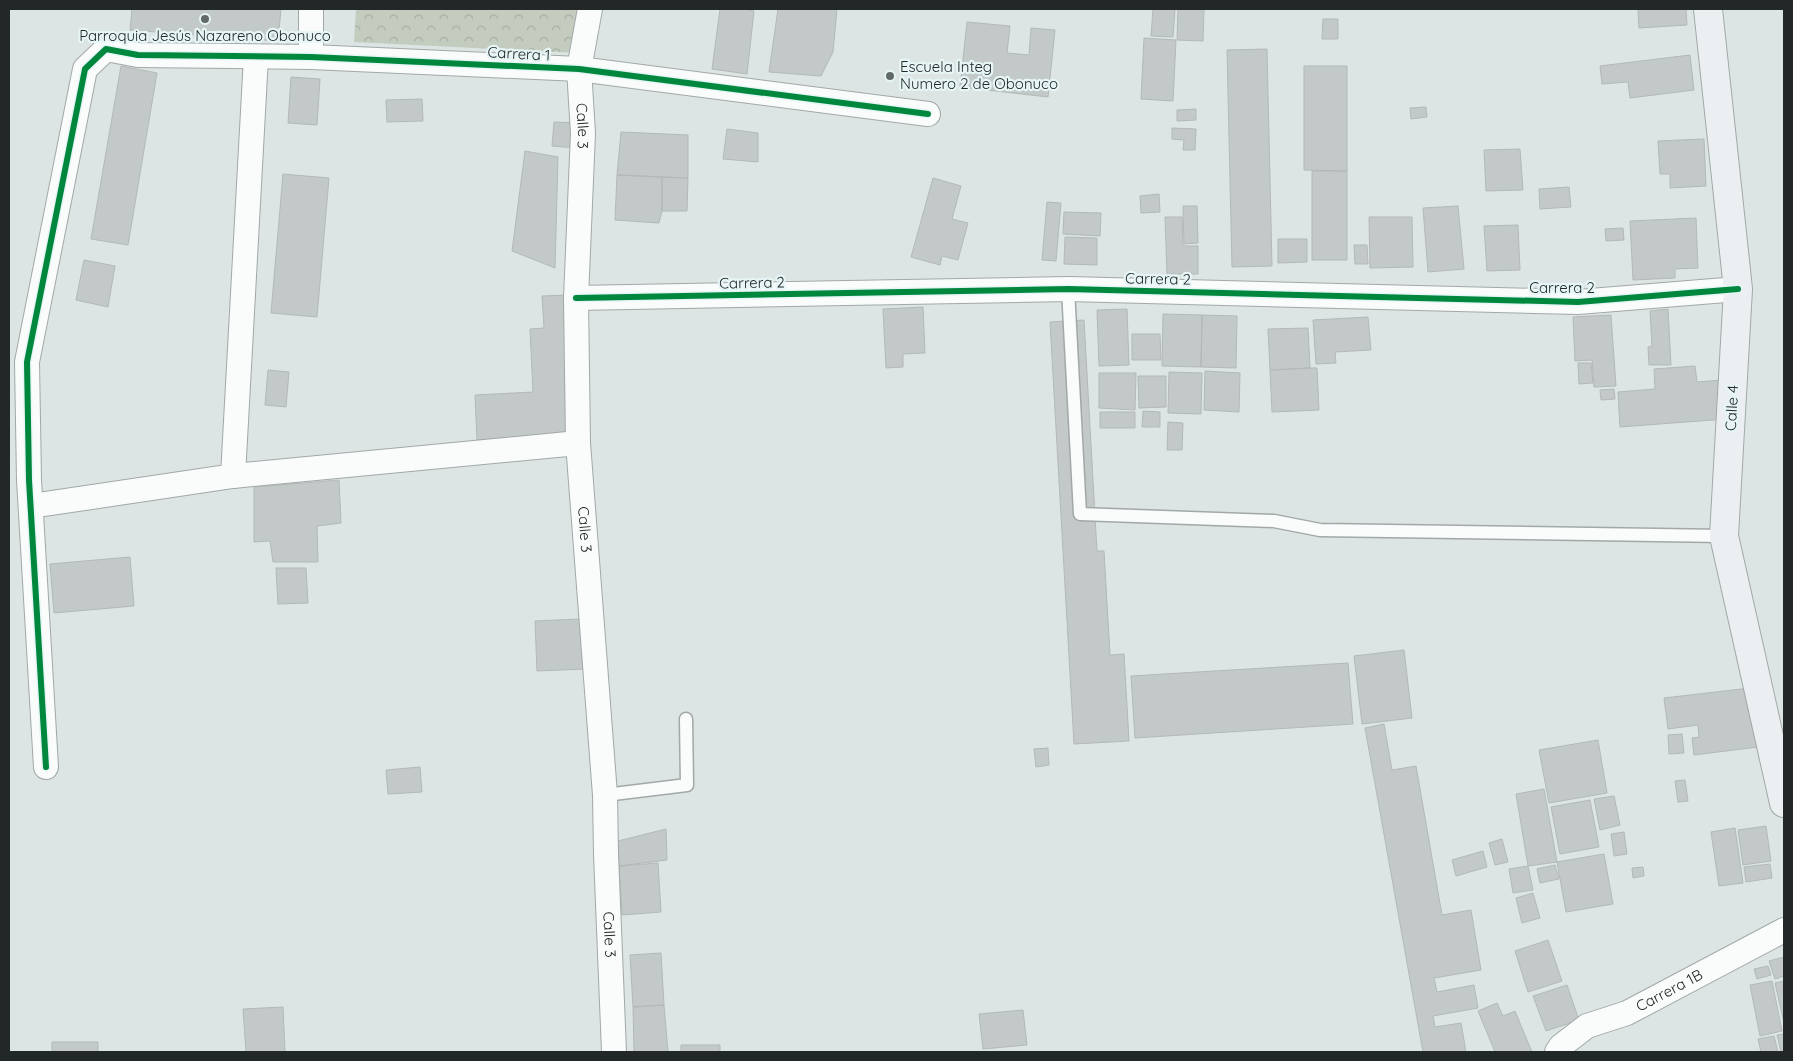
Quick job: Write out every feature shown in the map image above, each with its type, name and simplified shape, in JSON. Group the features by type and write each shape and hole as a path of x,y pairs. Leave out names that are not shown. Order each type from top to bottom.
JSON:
{"street":[{"path":"311,9 311,57"},
{"name":"Calle 3","path":"590,9 579,69 583,133 576,298 578,443 605,794 614,1052"},
{"name":"Calle 4","path":"1708,9 1738,289 1724,536 1784,803"},
{"name":"Carrera 1","path":"18,364 85,69 106,49 138,54 311,57 579,69 928,114"},
{"path":"233,476 256,56"},
{"name":"Carrera 2","path":"576,298 1068,289 1578,302 1738,289"},
{"path":"18,364 31,506 46,767"},
{"path":"31,506 233,476 578,443"},
{"name":"Carrera 1B","path":"1558,1052 1562,1046 1587,1026 1627,1013 1784,930"}],"lane":[{"path":"1068,289 1080,514 1274,520 1320,530 1724,536"},
{"path":"605,794 687,785 686,720"}],"green space":[{"path":"356,9 584,9 578,53 354,42"}],"building":[{"name":"Parroquia Jesús Nazareno Obonuco","path":"132,9 281,9 278,41 130,30"},
{"path":"720,9 754,11 747,74 712,69"},
{"path":"778,9 837,9 833,52 821,76 769,72"},
{"path":"1153,9 1175,9 1173,37 1151,36"},
{"path":"1178,9 1204,9 1203,41 1177,40"},
{"path":"1638,9 1686,9 1687,25 1639,28"},
{"path":"1323,19 1338,19 1338,39 1322,39"},
{"path":"967,22 1010,26 1007,53 1029,55 1031,28 1055,30 1048,97 960,87"},
{"path":"1144,38 1176,40 1173,101 1141,99"},
{"path":"1267,49 1272,266 1232,267 1227,50"},
{"path":"1690,55 1694,90 1630,98 1628,82 1602,84 1600,66"},
{"path":"121,66 157,73 128,245 91,239"},
{"path":"1304,66 1347,66 1347,171 1304,170"},
{"path":"291,77 320,79 317,125 288,123"},
{"path":"422,99 423,121 387,122 386,100"},
{"path":"1426,107 1427,117 1411,119 1410,108"},
{"path":"1196,109 1196,120 1177,121 1177,110"},
{"path":"554,122 578,123 576,148 552,146"},
{"path":"1172,128 1196,129 1195,150 1183,150 1184,140 1172,139"},
{"path":"727,129 758,133 758,162 723,159"},
{"path":"621,132 688,135 688,178 617,175"},
{"path":"1704,139 1706,186 1670,188 1670,174 1660,174 1658,141"},
{"path":"1520,149 1523,190 1486,191 1484,150"},
{"path":"525,151 558,157 555,268 512,251"},
{"path":"1312,171 1347,171 1347,260 1312,260"},
{"path":"283,174 329,178 317,317 271,313"},
{"path":"617,175 662,177 662,211 659,223 615,220"},
{"path":"662,177 688,178 687,211 662,211"},
{"path":"933,178 961,186 952,219 968,223 958,260 942,256 940,265 911,257"},
{"path":"1569,187 1571,207 1540,209 1539,189"},
{"path":"1159,194 1160,212 1141,213 1140,196"},
{"path":"1047,202 1061,203 1056,261 1042,260"},
{"path":"1183,206 1197,206 1198,243 1184,244"},
{"path":"1458,206 1464,269 1428,272 1423,208"},
{"path":"1064,212 1101,213 1100,236 1063,234"},
{"path":"1165,217 1182,217 1183,246 1198,246 1198,274 1167,274"},
{"path":"1369,217 1412,217 1413,267 1370,268"},
{"path":"1696,218 1698,268 1675,269 1675,278 1633,280 1630,221"},
{"path":"1518,225 1520,270 1487,271 1484,226"},
{"path":"1623,228 1624,240 1606,241 1605,229"},
{"path":"1065,237 1097,238 1097,265 1064,264"},
{"path":"1278,239 1307,239 1307,262 1278,263"},
{"path":"1354,245 1367,245 1368,264 1355,264"},
{"path":"84,260 115,266 108,307 76,300"},
{"path":"570,295 576,436 477,440 475,395 533,392 530,329 544,328 542,296"},
{"path":"923,307 925,353 903,354 903,367 886,368 883,309"},
{"path":"1127,309 1129,365 1099,366 1097,310"},
{"path":"1668,309 1671,365 1649,365 1648,347 1652,346 1650,311"},
{"path":"1163,314 1202,315 1201,367 1162,366"},
{"path":"1202,315 1237,316 1236,368 1201,367"},
{"path":"1611,315 1616,386 1594,387 1592,360 1575,361 1573,317"},
{"path":"1368,317 1371,350 1335,352 1336,363 1316,364 1313,320"},
{"path":"1084,320 1097,551 1104,551 1110,655 1124,654 1129,741 1074,744 1050,322"},
{"path":"1308,328 1310,368 1270,370 1268,329"},
{"path":"1132,334 1160,334 1161,360 1132,360"},
{"path":"1578,363 1591,363 1593,383 1579,384"},
{"path":"1695,366 1697,382 1723,380 1726,419 1620,427 1618,392 1655,389 1654,369"},
{"path":"1317,368 1319,410 1272,412 1270,370"},
{"path":"268,370 289,372 286,407 265,405"},
{"path":"1205,371 1240,373 1239,412 1204,410"},
{"path":"1169,372 1202,373 1201,414 1168,413"},
{"path":"1099,373 1136,373 1135,410 1099,408"},
{"path":"1138,376 1166,376 1166,407 1139,408"},
{"path":"1614,389 1615,399 1601,400 1600,390"},
{"path":"1143,411 1160,412 1160,427 1142,427"},
{"path":"1100,412 1135,412 1135,428 1100,428"},
{"path":"1168,422 1183,423 1182,450 1167,450"},
{"path":"339,480 341,523 317,526 318,562 273,562 270,541 254,542 254,487"},
{"path":"130,557 134,606 54,613 50,564"},
{"path":"276,568 306,568 308,603 278,604"},
{"path":"580,619 585,669 537,671 535,621"},
{"path":"1404,650 1412,718 1362,724 1354,656"},
{"path":"1348,663 1353,724 1135,738 1131,676"},
{"path":"1750,688 1758,747 1694,755 1692,738 1699,737 1698,725 1668,729 1664,698"},
{"path":"1384,724 1392,770 1416,766 1442,915 1471,910 1481,970 1434,978 1437,992 1474,985 1478,1008 1433,1016 1435,1027 1461,1023 1466,1052 1423,1052 1365,728"},
{"path":"1682,734 1684,753 1669,754 1668,735"},
{"path":"1598,740 1607,793 1549,803 1539,750"},
{"path":"1048,748 1049,765 1036,767 1034,749"},
{"path":"420,767 422,792 388,794 386,770"},
{"path":"1685,780 1688,801 1678,802 1675,781"},
{"path":"1544,789 1557,862 1528,866 1516,794"},
{"path":"1614,796 1620,825 1600,830 1594,799"},
{"path":"1590,800 1599,847 1560,854 1551,807"},
{"path":"1766,826 1771,861 1743,865 1738,830"},
{"path":"1735,828 1743,883 1719,886 1711,832"},
{"path":"666,829 667,860 619,866 618,841"},
{"path":"1624,832 1627,854 1614,856 1611,834"},
{"path":"1502,839 1508,862 1495,865 1489,843"},
{"path":"1483,851 1487,867 1456,876 1452,860"},
{"path":"1604,854 1613,904 1566,912 1557,862"},
{"path":"658,863 661,912 622,915 619,866"},
{"path":"1770,864 1772,878 1746,882 1744,867"},
{"path":"1555,865 1559,879 1540,883 1537,869"},
{"path":"1528,866 1533,890 1513,893 1509,869"},
{"path":"1643,867 1644,876 1633,878 1632,868"},
{"path":"1533,893 1540,918 1522,923 1516,898"},
{"path":"1548,940 1562,981 1528,992 1515,951"},
{"path":"661,953 664,1005 633,1007 630,955"},
{"path":"1784,957 1784,976 1775,979 1769,961"},
{"path":"1768,966 1771,975 1757,979 1754,969"},
{"path":"1772,981 1782,1031 1760,1036 1750,985"},
{"path":"1784,981 1784,1023 1775,983"},
{"path":"1567,985 1579,1020 1546,1031 1533,996"},
{"path":"1497,1003 1503,1016 1515,1011 1532,1052 1495,1052 1478,1011"},
{"path":"664,1005 668,1052 634,1052 633,1007"},
{"path":"283,1007 285,1052 246,1052 243,1009"},
{"path":"1023,1010 1027,1045 983,1049 979,1014"},
{"path":"1784,1034 1784,1052 1781,1052 1777,1035"},
{"path":"1774,1036 1778,1052 1761,1052 1758,1039"},
{"path":"52,1042 98,1042 98,1052 52,1052"},
{"path":"681,1045 720,1045 720,1052 681,1052"}],"cycle path":[{"path":"46,767 29,480 27,362 85,69 106,49 138,55 311,57 579,69 928,114"},
{"path":"576,298 1068,289 1578,302 1738,289"}],"place":[{"name":"Parroquia Jesús Nazareno Obonuco","path":"205,19"},
{"name":"Escuela Integ Numero 2 de Obonuco","path":"890,76"}]}
